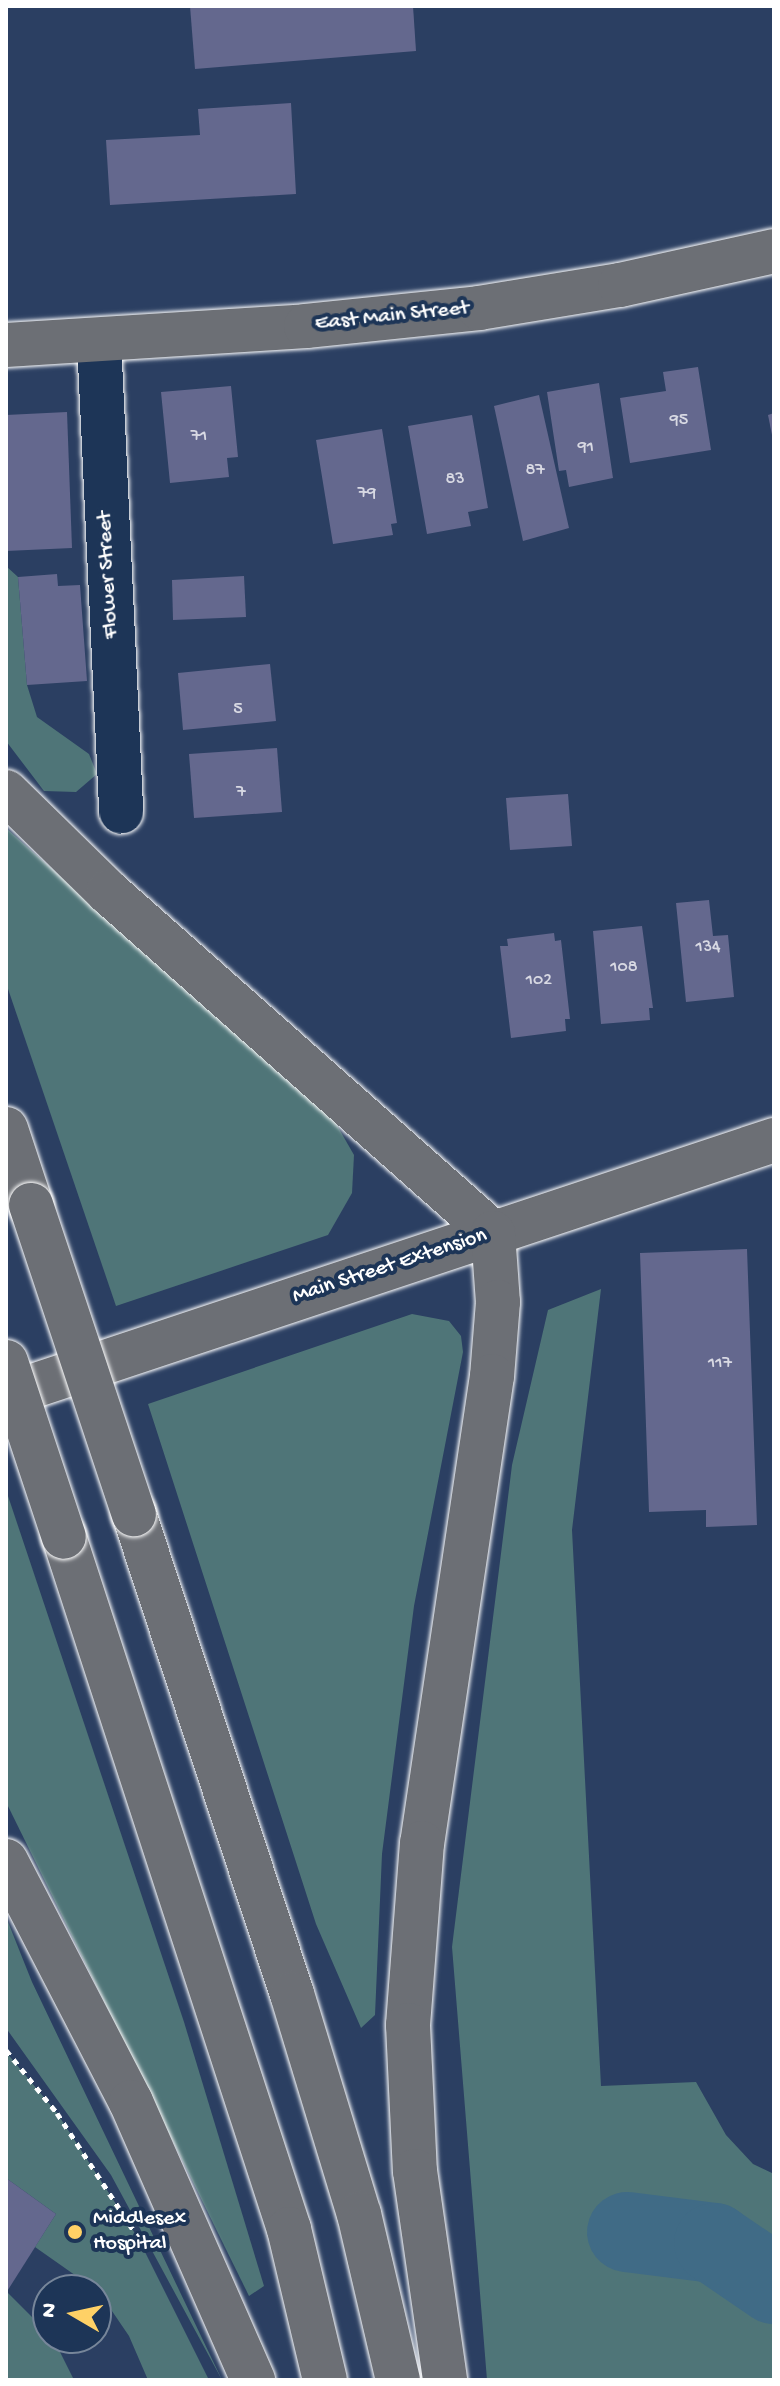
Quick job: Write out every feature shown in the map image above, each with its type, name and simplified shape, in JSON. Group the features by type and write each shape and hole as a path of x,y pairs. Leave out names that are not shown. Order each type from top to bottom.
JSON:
{"main road":[{"name":"East Main Street","path":"6,345 306,326 479,308 620,285 774,251"},
{"path":"6,792 108,892 493,1233 498,1302 492,1376 422,1843 408,2025 415,2171 445,2380"},
{"path":"6,1129 301,2023 359,2214 398,2380"},
{"name":"Main Street Extension","path":"6,1395 774,1140"},
{"path":"6,1362 289,2229 325,2380"},
{"path":"6,1861 131,2102 253,2380"}],"street":[{"name":"Flower Street","path":"99,340 121,811"}],"path":[{"path":"6,2050 57,2113 145,2252"}],"green space":[{"path":"6,566 18,577 27,685 37,717 89,754 97,774 76,792 44,791 6,741"},
{"path":"6,828 334,1120 354,1155 352,1193 328,1235 116,1306 6,983"},
{"path":"601,1289 572,1530 601,2086 696,2082 726,2135 753,2164 774,2174 774,2380 487,2380 452,1947 512,1465 548,1310"},
{"path":"412,1314 449,1321 461,1336 463,1352 414,1606 382,1854 375,2015 361,2028 316,1924 148,1404"},
{"path":"6,1490 184,2022 264,2286 249,2296 6,1802"},
{"path":"6,1917 32,1982 222,2380 111,2175 6,2028"},
{"path":"6,2052 57,2113 138,2238 209,2380 148,2380 129,2336 112,2311 112,2274 73,2274 35,2247 56,2214 6,2178"},
{"path":"7,2292 32,2317 32,2354 61,2354 74,2380 6,2380"}],"building":[{"path":"190,6 413,6 416,51 195,69"},
{"path":"291,103 296,194 110,205 106,140 200,135 198,109"},
{"path":"698,367 711,450 630,463 620,398 666,391 663,372"},
{"path":"599,383 613,478 569,487 566,470 559,471 547,392"},
{"path":"231,386 238,457 227,458 229,477 170,483 161,392"},
{"path":"539,395 569,528 523,541 494,406"},
{"path":"67,412 72,548 6,551 6,415"},
{"path":"774,413 774,440 773,440 768,415"},
{"path":"472,415 488,508 468,512 471,526 427,534 408,426"},
{"path":"382,429 397,523 391,524 393,535 333,544 316,440"},
{"path":"57,574 58,586 80,585 87,681 27,685 18,577"},
{"path":"244,576 246,617 173,620 172,580"},
{"path":"270,664 276,721 183,730 178,673"},
{"path":"277,748 282,812 194,818 189,754"},
{"path":"568,794 572,846 510,850 506,798"},
{"path":"709,900 713,936 728,935 734,997 686,1002 676,903"},
{"path":"642,926 653,1008 649,1008 650,1020 601,1024 593,931"},
{"path":"554,933 555,941 561,940 570,1019 565,1019 566,1031 511,1038 500,946 508,946 507,939"},
{"path":"747,1249 757,1525 706,1527 706,1510 649,1512 640,1253"},
{"path":"6,2178 56,2214 6,2293"}],"waterway":[{"path":"627,2232 714,2243 774,2284"}],"place":[{"name":"Middlesex Hospital","path":"75,2232"}]}
